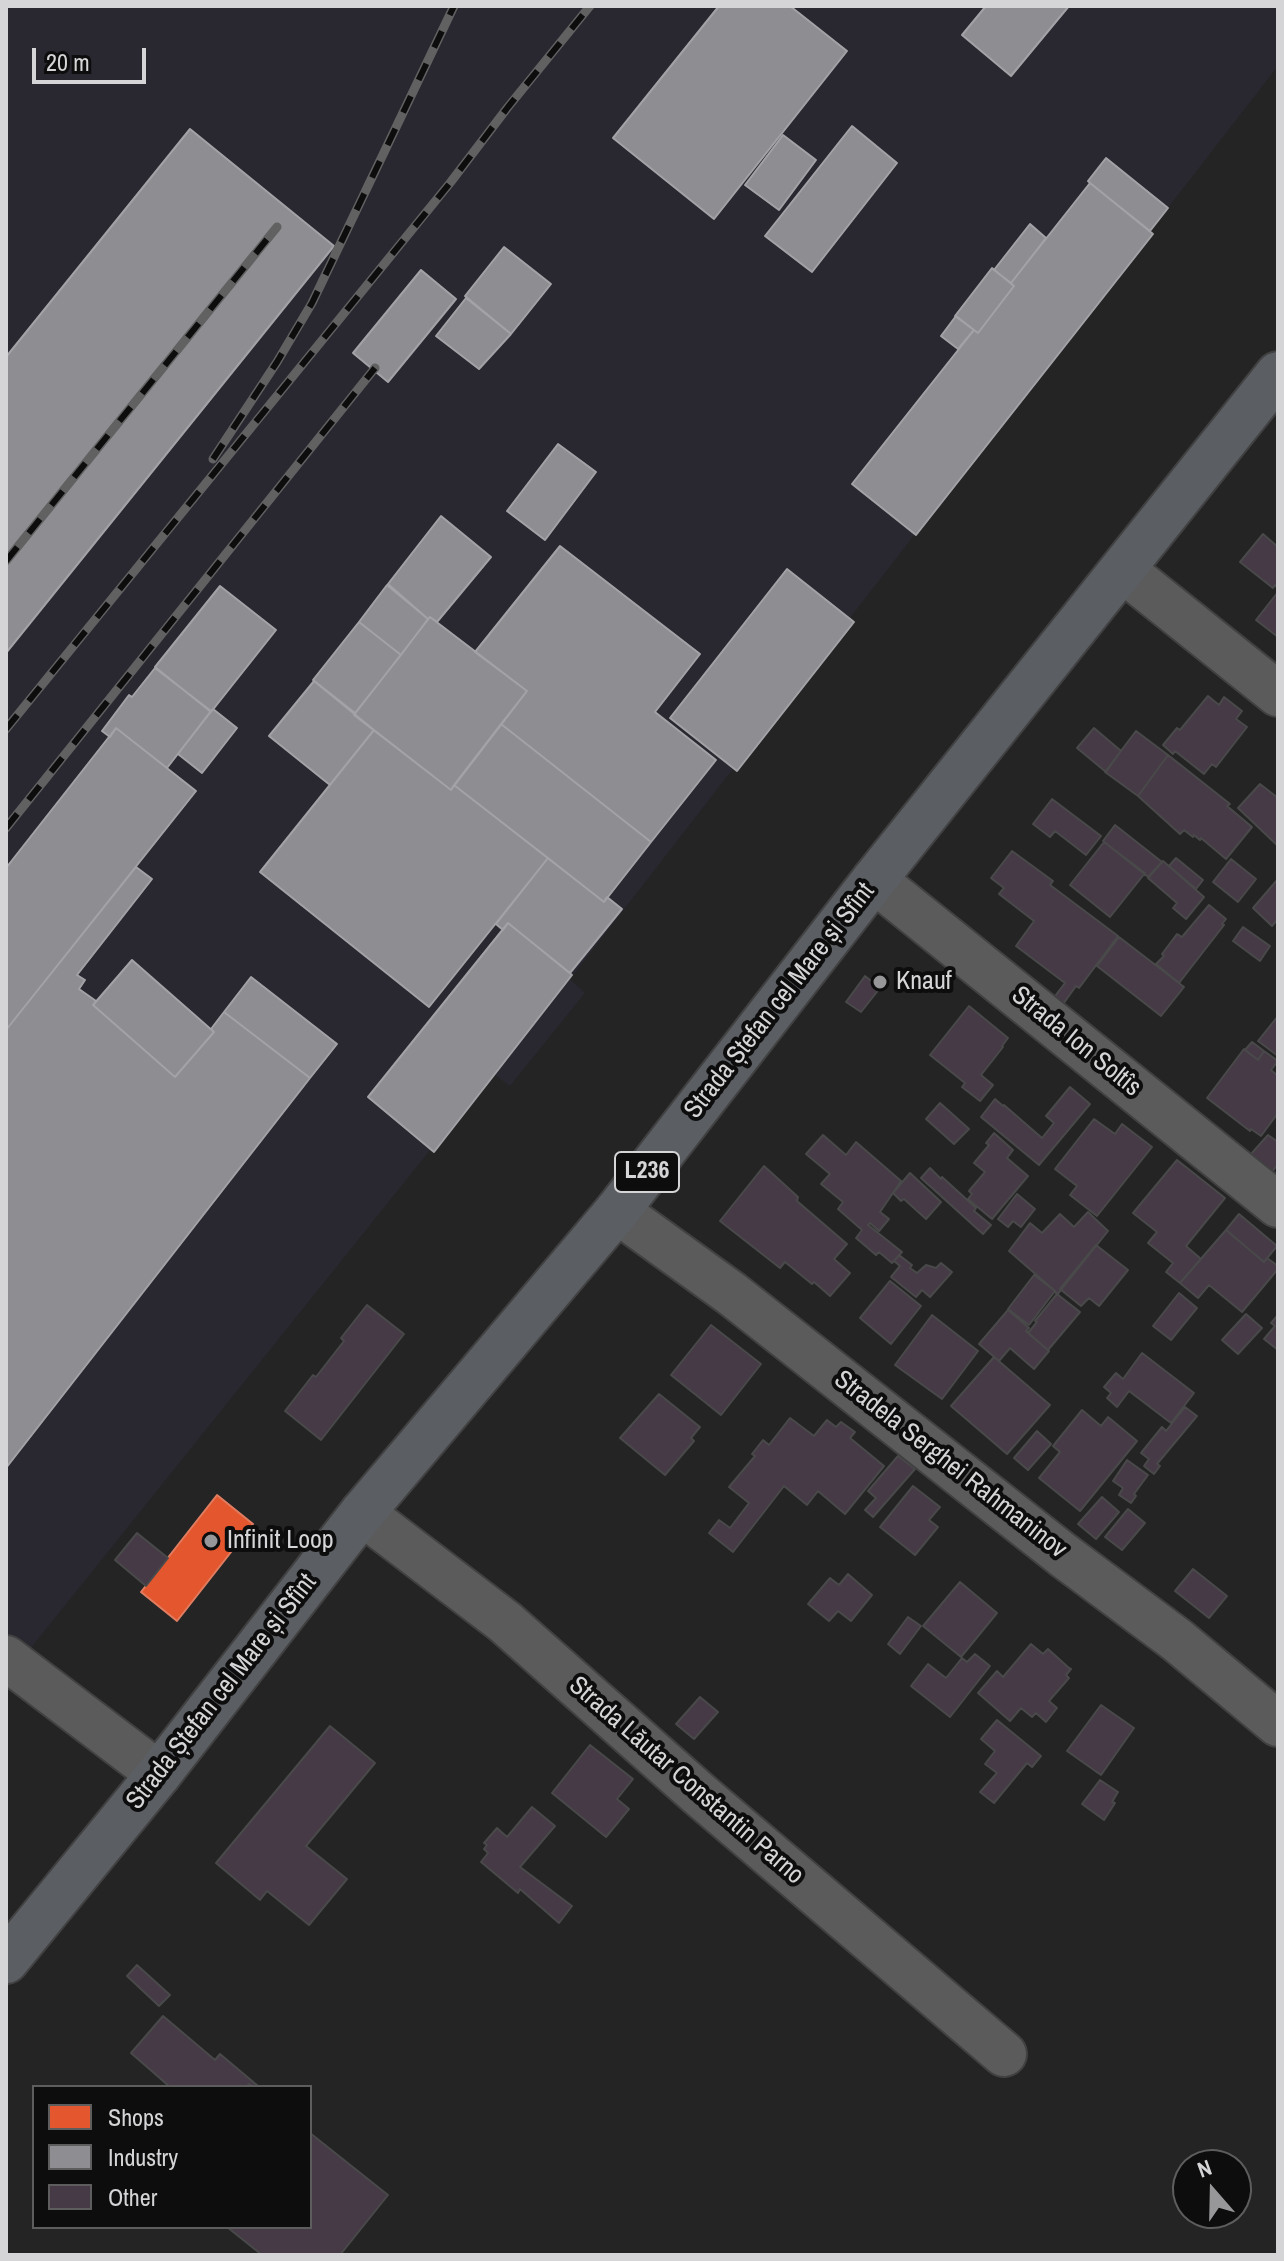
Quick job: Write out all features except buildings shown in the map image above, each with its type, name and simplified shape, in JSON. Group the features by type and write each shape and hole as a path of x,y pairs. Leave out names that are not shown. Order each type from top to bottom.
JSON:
{"main road":[{"name":"Strada Ștefan cel Mare și Sfînt","path":"6,1961 159,1774 362,1513 617,1211 874,880 1278,374"}],"street":[{"path":"1123,570 1278,694"},
{"name":"Strada Ion Soltîs","path":"874,880 1278,1205"},
{"name":"Stradela Serghei Rahmaninov","path":"617,1211 732,1294 1063,1555 1177,1640 1278,1724"},
{"name":"Strada Lăutar Constantin Parno","path":"362,1513 505,1622 689,1785 1004,2054"},
{"path":"6,1658 159,1774"}],"shaded area":[{"path":"6,6 1278,6 1278,66 570,979 585,993 510,1086 492,1073 6,1679"}],"railway":[{"path":"213,459 312,303 454,6"},
{"path":"6,729 590,6"},
{"path":"6,561 277,227"},
{"path":"6,828 375,368"}],"place":[{"name":"Knauf","path":"880,982"},
{"name":"Infinit Loop","path":"211,1541"}]}
